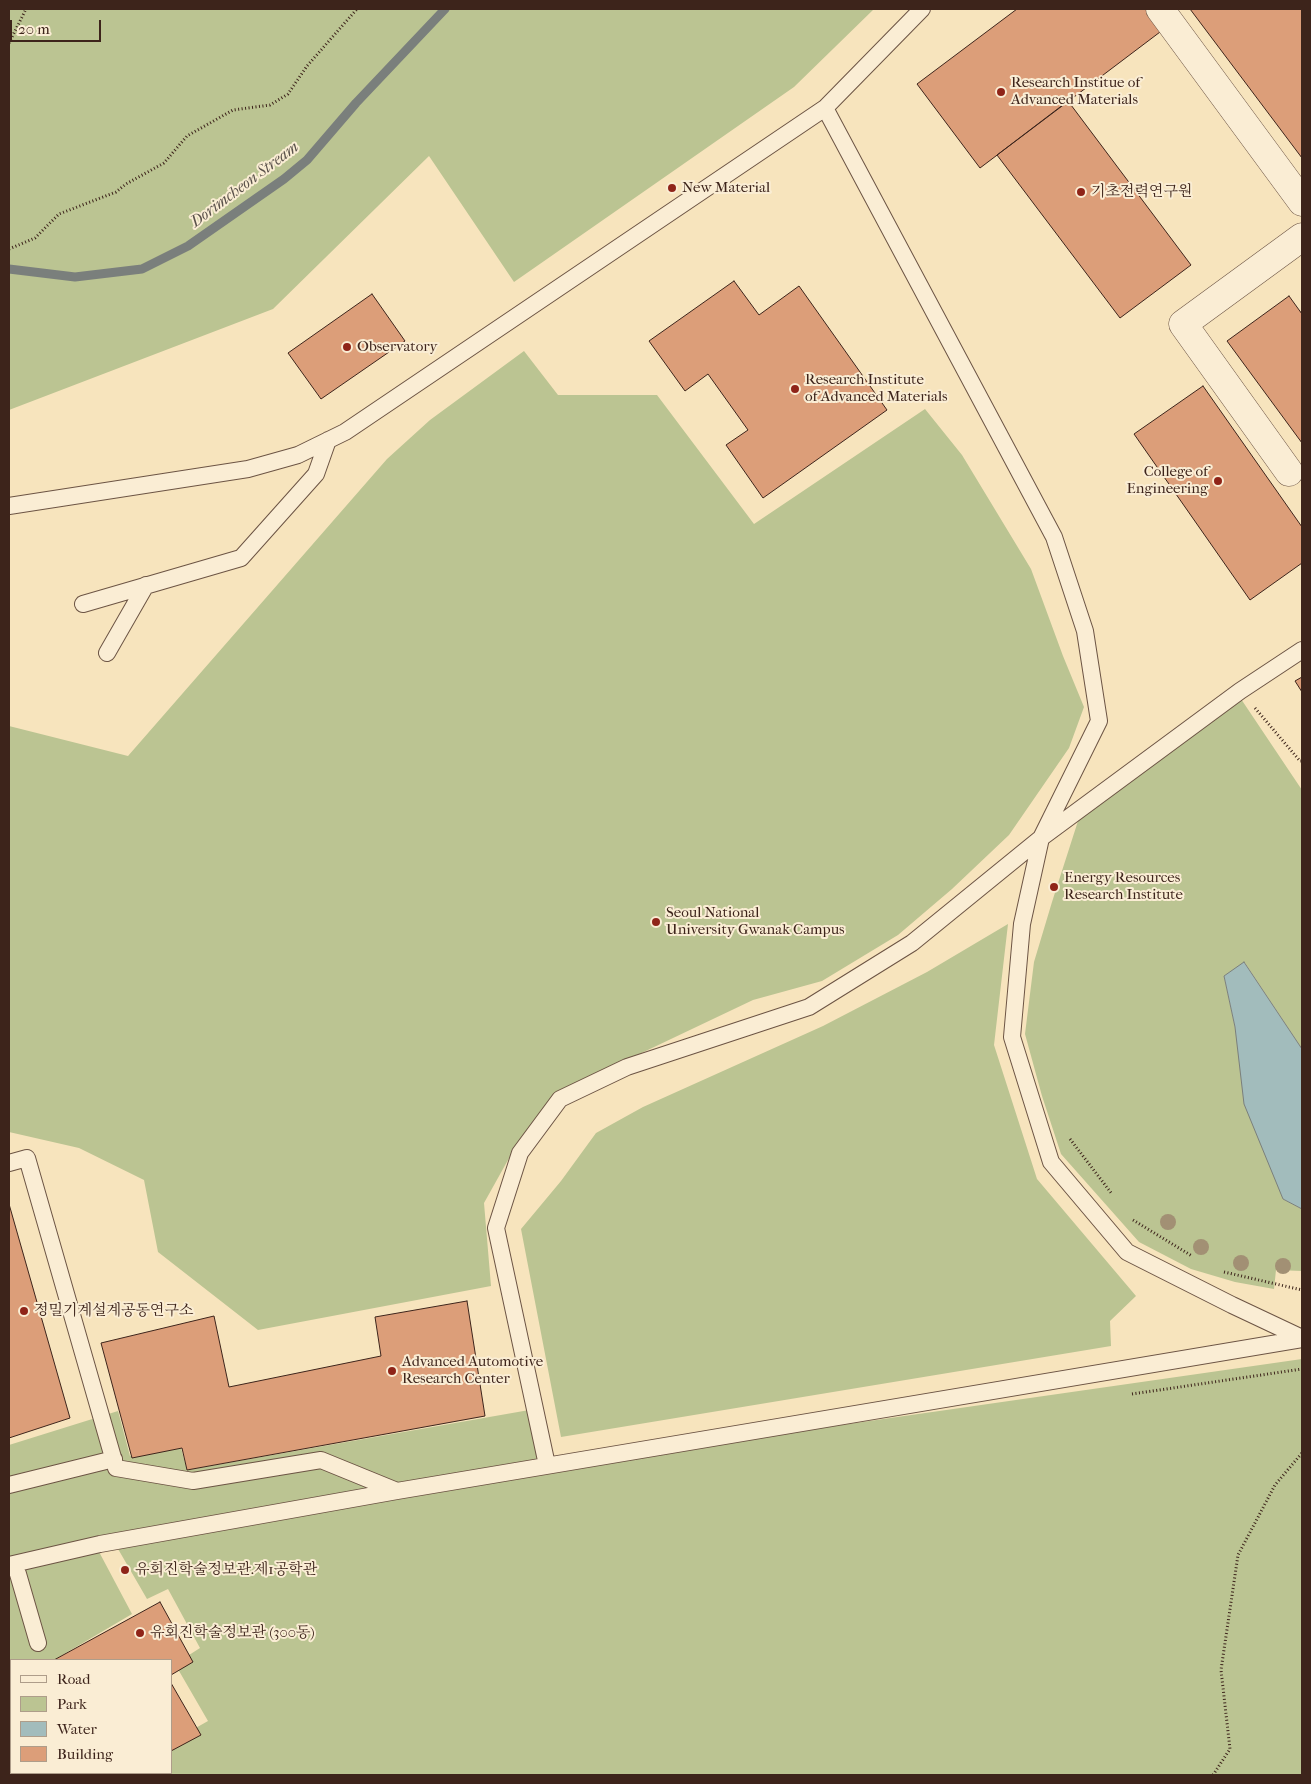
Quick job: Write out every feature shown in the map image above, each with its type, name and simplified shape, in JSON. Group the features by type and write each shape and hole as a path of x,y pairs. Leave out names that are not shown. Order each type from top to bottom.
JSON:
{"street":[{"path":"1160,9 1302,202"},
{"path":"1289,472 1183,324 1302,237"}],"lane":[{"path":"9,506 248,469 298,455 328,440 353,426 825,108 922,9"},
{"path":"825,108 1054,537 1085,631 1099,720 1041,838 1022,924 1012,1036 1051,1162 1127,1252 1302,1338"},
{"path":"83,604 240,558 316,474 328,440"},
{"path":"107,653 146,585"},
{"path":"547,1465 496,1228 520,1153 560,1099 627,1067 809,1007 912,943 1041,838 1240,691 1302,650"},
{"path":"9,1163 27,1158 116,1468 193,1481 321,1460 397,1491"},
{"path":"38,1642 18,1574 11,1565 100,1544 397,1491 1302,1338"},
{"path":"9,1485 114,1459"}],"path":[{"path":"9,43 26,9"},
{"path":"9,249 34,238 59,214 116,192 126,184 164,163 187,136 233,110 270,105 288,94 307,66 357,9"},
{"path":"1240,691 1302,761"},
{"path":"1069,1138 1114,1197"},
{"path":"1132,1219 1199,1260"},
{"path":"1216,1270 1302,1290"},
{"path":"1213,1775 1230,1749 1221,1670 1238,1555 1274,1485 1302,1453"}],"green space":[{"path":"9,9 874,9 794,87 514,282 429,156 273,309 9,410"},
{"path":"524,351 558,395 657,395 754,524 925,409 962,455 1031,569 1084,707 1069,748 1009,835 952,889 898,935 822,981 753,1000 557,1091 513,1151 484,1203 491,1286 258,1330 158,1252 144,1180 79,1148 9,1132 9,726 128,756 387,459 430,420"},
{"path":"1239,696 1302,790 1302,1049 1245,963 1224,976 1235,1027 1283,1199 1302,1209 1302,1271 1276,1270 1274,1289 1235,1282 1191,1269 1139,1242 1061,1154 1042,1096 1025,1034 1034,962 1078,821"},
{"path":"1008,924 994,1045 1037,1179 1136,1296 1110,1321 1111,1346 561,1437 521,1229 561,1181 596,1133 643,1107 823,1026 927,972"},
{"path":"1302,1359 1302,1775 110,1775 172,1774 172,1741 208,1721 175,1664 200,1648 168,1589 147,1599 114,1542 9,1562 9,1445 118,1411 130,1456 181,1448 187,1470 535,1409 547,1465 409,1487"},
{"path":"97,1548 132,1614 56,1659 10,1659 9,1678 9,1565"}],"water":[{"path":"1244,962 1302,1049 1302,1209 1283,1199 1244,1104 1235,1027 1224,976"}],"building":[{"name":"Research Institue of Advanced Materials","path":"1017,9 1149,9 1164,29 980,168 917,84"},
{"path":"1190,9 1302,9 1302,158"},
{"name":"기초전력연구원","path":"1068,101 1191,265 1120,318 997,155"},
{"name":"Research Institute of Advanced Materials","path":"734,281 759,315 799,286 887,410 763,498 726,445 748,430 708,374 685,391 649,341"},
{"name":"Observatory","path":"372,294 405,341 321,399 288,353"},
{"path":"1289,296 1302,314 1302,443 1227,341"},
{"name":"College of Engineering","path":"1203,386 1302,527 1302,563 1250,600 1134,434"},
{"path":"1302,677 1302,692 1295,681"},
{"name":"정밀기계설계공동연구소","path":"9,1204 70,1418 9,1438"},
{"name":"Advanced Automotive Research Center","path":"467,1301 485,1416 187,1470 182,1448 132,1458 101,1343 214,1316 229,1387 381,1356 375,1317"},
{"name":"유회진학술정보관 (300동)","path":"160,1602 193,1662 172,1674 172,1659 56,1659"},
{"path":"9,1678 10,1774 129,1774 9,1775"},
{"name":"유회진학술정보관 (300동)","path":"172,1685 201,1735 172,1750"}],"waterway":[{"name":"Dorimcheon Stream","path":"9,269 75,277 142,269 188,246 284,179 307,160 356,103 445,9"}],"place":[{"name":"Research Institue of Advanced Materials","path":"1001,92"},
{"name":"New Material","path":"672,188"},
{"name":"기초전력연구원","path":"1081,192"},
{"name":"Observatory","path":"347,347"},
{"name":"Research Institute of Advanced Materials","path":"795,389"},
{"name":"College of Engineering","path":"1218,481"},
{"name":"Energy Resources Research Institute","path":"1054,887"},
{"name":"Seoul National University Gwanak Campus","path":"656,922"},
{"name":"정밀기계설계공동연구소","path":"24,1311"},
{"name":"Advanced Automotive Research Center","path":"392,1371"},
{"name":"유회진학술정보관.제1공학관","path":"125,1570"},
{"name":"유회진학술정보관 (300동)","path":"140,1633"}]}
